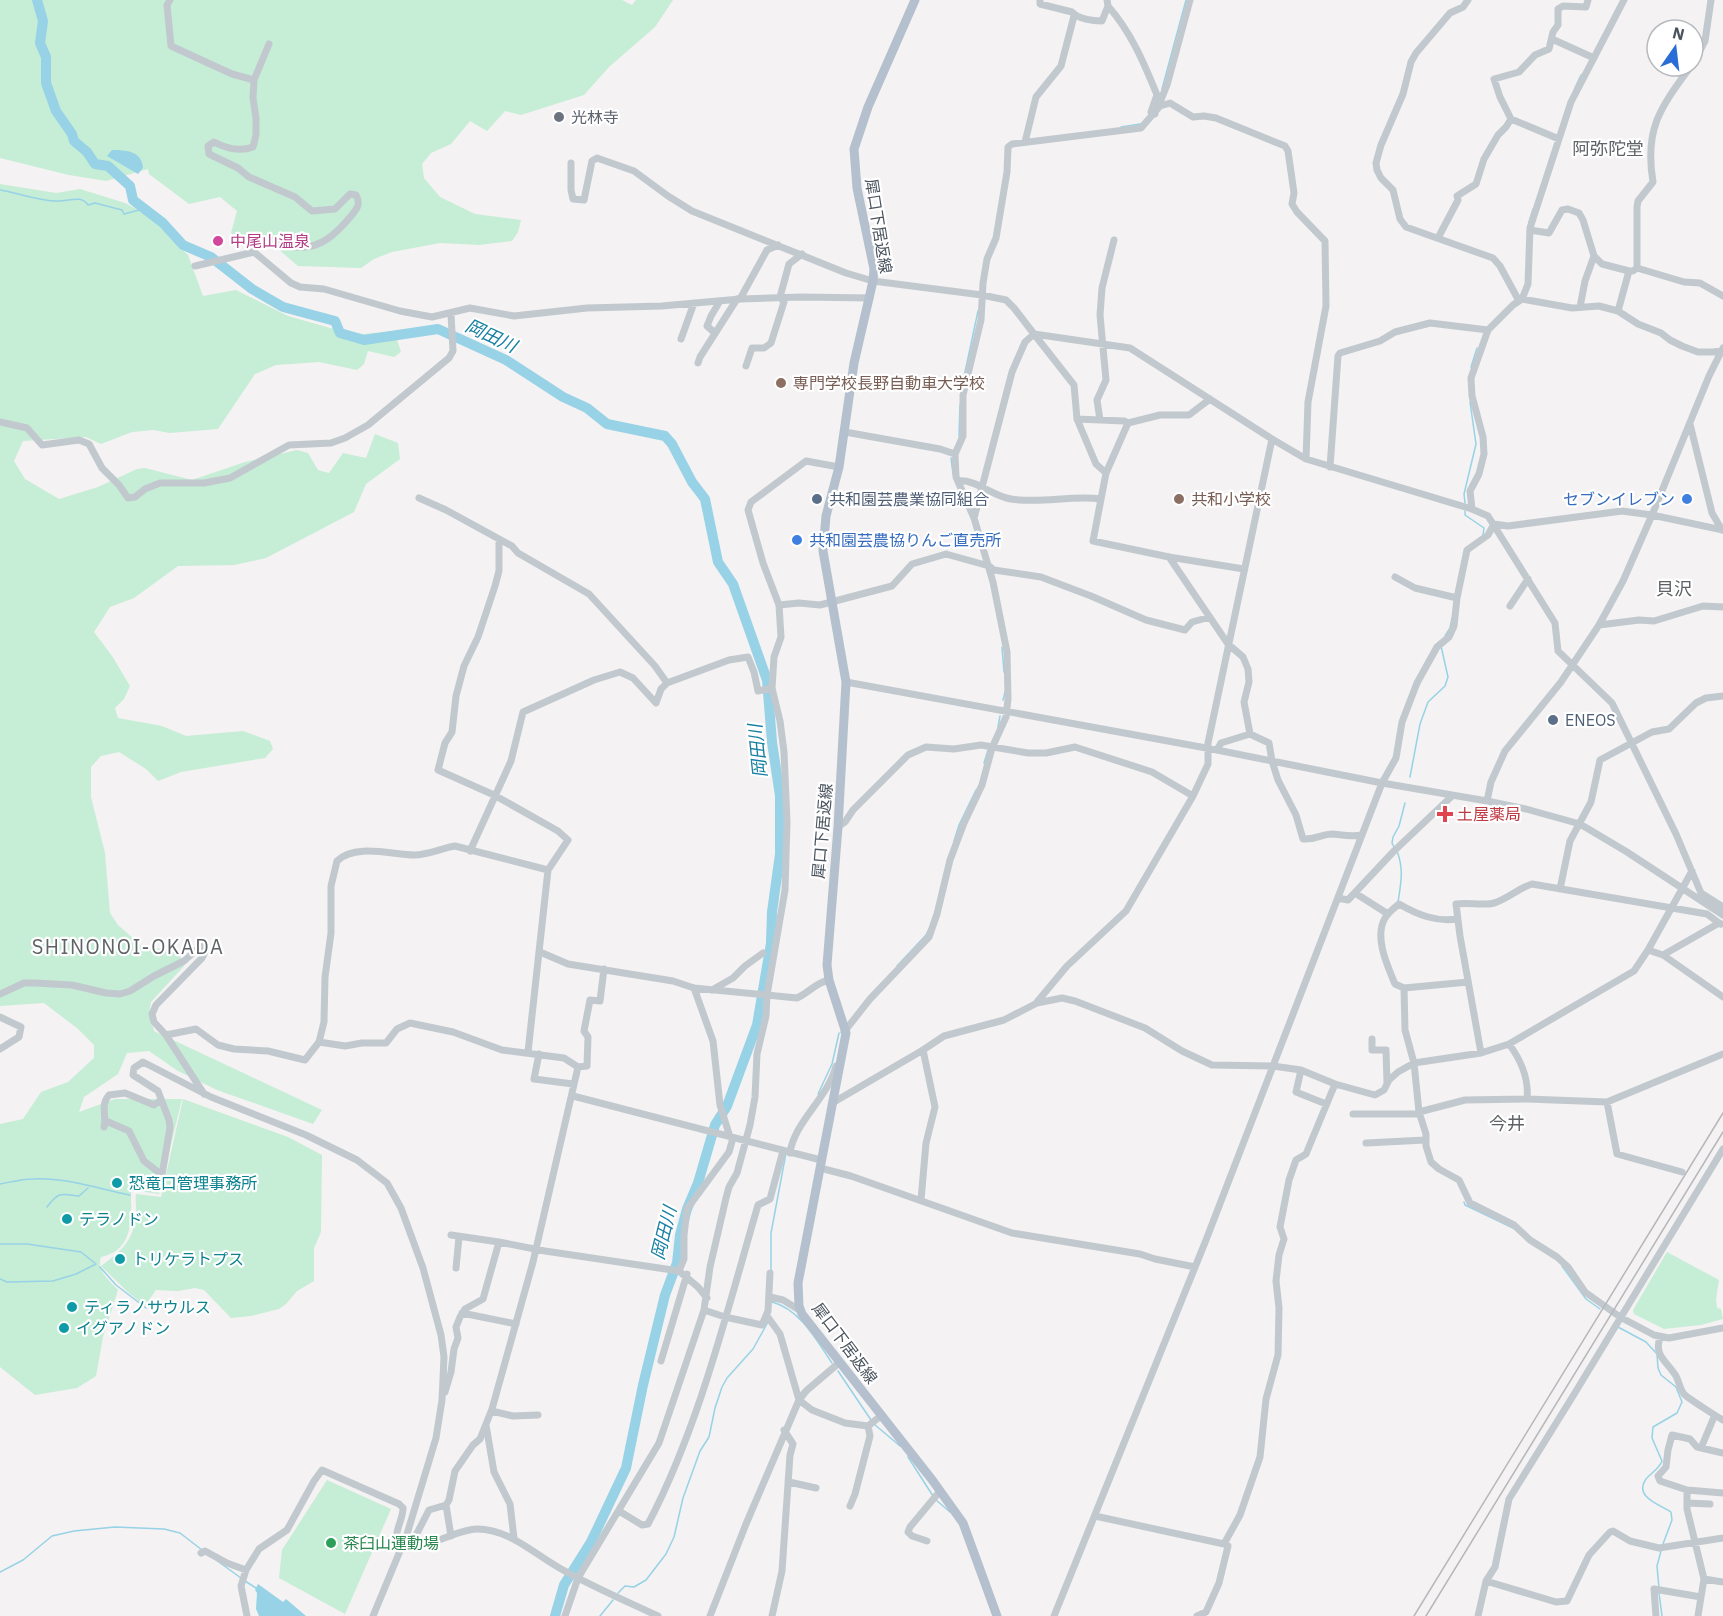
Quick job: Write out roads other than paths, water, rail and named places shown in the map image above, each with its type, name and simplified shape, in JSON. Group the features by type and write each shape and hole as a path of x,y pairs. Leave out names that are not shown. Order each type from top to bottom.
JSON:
{"main road":[{"name":"犀口下居返線","path":"915,0 868,107 854,148 857,188 874,269 870,298 854,363 839,467 826,516 824,551 846,682 838,827 826,965 846,1029 843,1057 820,1164 797,1296 801,1311 963,1523 997,1616"}],"street":[{"path":"170,0 167,4 171,46 232,74 254,80"},
{"path":"1040,0 1040,4 1072,12 1074,16 1093,21 1102,21 1107,3"},
{"path":"1155,114 1167,85 1190,0"},
{"path":"1468,0 1463,7 1450,13 1416,53 1411,62 1403,94 1381,145 1376,163 1379,174 1393,190 1402,222 1406,227 1493,258 1521,300 1572,308 1599,306 1618,311 1638,324 1698,352 1714,352 1723,349"},
{"path":"1559,139 1511,119 1500,98 1494,79 1524,69 1535,55 1549,49 1558,25 1557,14 1560,7 1586,6 1588,0"},
{"path":"1472,509 1470,491 1479,474 1484,454 1483,437 1472,396 1471,378 1488,330 1521,300 1528,284 1530,230 1571,102 1624,0"},
{"path":"1705,43 1711,0"},
{"path":"1107,3 1126,27 1148,73 1157,95 1151,112 1155,114"},
{"path":"1025,140 1036,97 1061,66 1074,16"},
{"path":"1552,39 1594,58"},
{"path":"254,252 256,244 265,240 274,239 294,247 320,244 339,231 356,211 359,201 356,195 350,194 335,209 312,211 296,197 249,177 238,168 209,154 208,146 214,142 231,150 246,150 253,147 256,135 256,117 252,98 254,80 269,44"},
{"path":"1618,311 1633,269 1638,201 1653,182 1650,143 1655,122 1666,100 1682,78"},
{"path":"619,1511 642,1525 648,1524 662,1497 687,1438 758,1205 770,1199 787,1152 834,1073 846,1029 870,999 929,937 950,860 964,822 982,785 990,748 1006,712 1007,652 989,566 974,518 957,481 955,454 963,436 963,395 981,320 987,259 996,238 1007,172 1008,147 1025,140 1141,128 1160,106 1170,103 1193,117 1216,118 1287,148 1294,193 1292,204 1322,237 1326,252 1326,306 1308,402 1306,459"},
{"path":"1438,238 1442,227 1447,225 1448,218 1458,200 1457,196 1476,184 1484,159 1498,135 1511,119"},
{"path":"571,163 573,199 584,200 587,193 588,172 592,161 597,158 634,171 692,211 846,273 873,281 1006,300 1074,385 1077,419 1096,464 1106,472"},
{"path":"1530,230 1550,233 1562,210 1568,209 1579,213 1593,256 1602,264 1684,282 1700,283 1723,296"},
{"path":"1100,420 1097,400 1106,380 1100,315 1102,288 1114,240"},
{"path":"698,363 767,250 778,245"},
{"path":"195,266 254,252"},
{"path":"254,252 291,283 300,287 324,289 400,311 432,316 451,314 470,308 514,316 588,308 739,299 870,298"},
{"path":"780,297 789,264 801,254"},
{"path":"1580,307 1593,256"},
{"path":"746,366 752,348 764,348 771,343 784,302 780,297"},
{"path":"715,333 707,326 720,301"},
{"path":"681,339 694,303"},
{"path":"0,422 27,428 42,445 79,440 89,444 104,471 119,485 128,498 135,497 145,489 160,483 204,483 230,478 289,445 331,443 368,425 449,358 453,351 451,314"},
{"path":"1330,467 1340,352 1380,341 1395,332 1430,323 1488,330"},
{"path":"974,518 1012,372 1024,342 1034,334 1130,348 1306,459 1472,509 1488,516 1555,623 1558,651 1612,703 1633,742 1701,893 1723,907"},
{"path":"1487,801 1491,782 1505,751 1561,682 1599,624 1623,581 1709,376 1723,349"},
{"path":"1077,419 1124,420 1128,423 1160,415 1189,416 1210,399"},
{"path":"1128,423 1106,472 1093,540 1169,557 1244,569"},
{"path":"1690,424 1712,513 1722,530"},
{"path":"845,432 940,449 955,454"},
{"path":"1036,1003 1067,966 1126,911 1193,796 1208,764 1207,749 1272,439"},
{"path":"565,1616 577,1578 659,1443 704,1310 710,1267 726,1198 747,1141 755,1097 757,1054 766,1016 767,995 785,890 787,822 784,752 772,688 774,657 781,637 779,605 763,563 748,510 751,502 806,461 839,467"},
{"path":"957,481 967,480 1002,497 1029,502 1101,499"},
{"path":"419,498 512,546 518,553 589,594 655,666 667,683"},
{"path":"1494,524 1508,526 1622,511 1722,530"},
{"path":"1054,1616 1196,1267 1382,783 1395,758 1402,722 1417,683 1437,647 1449,637 1454,626 1456,598 1467,550 1488,535 1494,524"},
{"path":"499,539 499,571 478,637 464,666 456,696 452,732 445,742 438,770 494,795 558,831 568,840 548,870 528,1052"},
{"path":"779,605 833,603 892,586 912,564 946,554 989,566 994,570 1041,577 1146,620 1185,630 1192,622 1210,616"},
{"path":"1169,557 1228,644 1243,657 1248,669 1249,682 1244,702 1250,734"},
{"path":"1395,577 1415,588 1456,598"},
{"path":"1510,606 1528,579"},
{"path":"1599,624 1639,620 1654,621 1703,606 1723,607"},
{"path":"470,851 511,761 523,712 594,680 620,672 633,678 656,703 661,689 667,683 729,660 748,657 758,691 772,688"},
{"path":"846,682 1526,809 1580,824 1723,915"},
{"path":"1560,889 1570,841 1591,802 1600,760 1652,732 1669,729 1696,703 1723,696"},
{"path":"1217,750 1221,743 1250,734 1269,743 1278,780 1296,815 1303,839 1314,840 1329,834 1362,835"},
{"path":"838,827 900,763 917,749 926,747 954,749 981,746 1046,753 1075,747 1152,772 1193,796"},
{"path":"1338,898 1348,900 1395,849 1452,796"},
{"path":"166,1035 174,1031 196,1029 218,1045 234,1050 268,1051 305,1060 319,1042 325,1010 325,977 331,933 331,886 337,861 346,855 372,852 417,855 455,846 548,870"},
{"path":"834,1102 944,1036 1004,1020 1036,1003 1062,998 1145,1028 1182,1051 1212,1065 1273,1066 1301,1070 1335,1084 1375,1095 1384,1090 1387,1083 1398,1072 1414,1064 1481,1053 1509,1044 1634,971 1692,871"},
{"path":"1481,1053 1456,904 1494,903 1532,884 1707,914 1721,924 1663,955"},
{"path":"1355,893 1388,914"},
{"path":"1457,919 1445,921 1418,915 1399,904 1384,920 1381,937 1385,960 1395,984 1404,988 1468,982"},
{"path":"0,993 24,983 35,983 72,985 120,994 130,991 184,961 197,947 204,947 205,952 202,958 156,1005 152,1014 154,1022 166,1035 204,1094"},
{"path":"1648,950 1663,955 1723,997"},
{"path":"540,952 568,964 673,981 711,991 797,998 808,993 817,983 829,980"},
{"path":"711,991 733,978 763,953"},
{"path":"319,1042 345,1046 386,1043 397,1029 410,1023 453,1032 502,1050 564,1058 578,1067 587,1066 588,1037 584,1031 590,1000 600,1001 604,969"},
{"path":"661,1361 687,1278 684,1235 687,1209 729,1152 732,1137 720,1105 713,1041 694,988"},
{"path":"1404,988 1405,1030 1414,1064 1419,1113 1426,1134 1425,1140 1431,1162 1458,1180 1470,1203 1514,1225 1530,1240 1568,1267 1585,1292 1620,1317 1648,1333 1682,1337 1723,1328"},
{"path":"0,1017 21,1027 19,1037 0,1049"},
{"path":"1372,1040 1372,1050 1386,1050 1387,1083"},
{"path":"1509,1044 1515,1052 1526,1079 1527,1100"},
{"path":"921,1200 926,1143 935,1107 923,1050"},
{"path":"539,1054 534,1079 573,1084"},
{"path":"1353,1114 1419,1113 1466,1100 1607,1102 1723,1054"},
{"path":"161,1100 154,1105 125,1093 109,1095 105,1100 104,1108 105,1124 129,1131 144,1161 162,1175 170,1127 164,1104 158,1091 133,1075 134,1068 139,1063 149,1064 204,1094 330,1146 357,1160 387,1183 395,1194 409,1229 437,1316 444,1357 442,1400 435,1438 402,1549 373,1616"},
{"path":"451,1536 446,1505 455,1471 473,1444 480,1439 492,1411 536,1249 578,1067"},
{"path":"1301,1070 1296,1092 1326,1104"},
{"path":"1095,1516 1224,1544 1243,1506 1260,1457 1266,1399 1278,1355 1279,1308 1276,1281 1279,1255 1284,1239 1280,1227 1289,1180 1296,1160 1306,1154 1335,1084"},
{"path":"573,1096 787,1152 1012,1233 1140,1254 1196,1267"},
{"path":"1607,1102 1617,1154 1682,1172"},
{"path":"1366,1143 1425,1140"},
{"path":"1478,1616 1486,1581 1495,1567 1509,1499 1723,1149"},
{"path":"451,1235 679,1271 707,1298"},
{"path":"456,1268 459,1237"},
{"path":"442,1400 452,1372 454,1349 458,1338 456,1327 462,1313 469,1305 483,1299 499,1242"},
{"path":"679,1271 684,1259"},
{"path":"704,1310 762,1325 769,1318 773,1298 770,1273"},
{"path":"773,1298 783,1300 801,1311"},
{"path":"462,1313 516,1324"},
{"path":"769,1318 780,1334 799,1400 812,1410 844,1423 868,1426 882,1416"},
{"path":"1660,1336 1658,1348 1663,1362 1674,1372 1685,1395 1702,1405 1714,1417 1723,1420"},
{"path":"710,1616 784,1430 799,1400 806,1391 840,1362"},
{"path":"492,1411 513,1416 538,1415"},
{"path":"1701,1448 1714,1417"},
{"path":"486,1425 494,1472 510,1504 514,1538"},
{"path":"850,1506 870,1436 868,1426"},
{"path":"772,1616 782,1571 790,1455 793,1444 784,1430"},
{"path":"1723,1453 1697,1447 1690,1439 1672,1435 1666,1467 1658,1476 1660,1482 1687,1490 1723,1493"},
{"path":"247,1616 244,1576 259,1549 287,1530 322,1470 399,1504 403,1508 403,1515 396,1536 397,1544 402,1549"},
{"path":"789,1482 816,1488"},
{"path":"1687,1490 1687,1503 1704,1579 1698,1616"},
{"path":"927,1541 912,1536 908,1532 940,1491"},
{"path":"1687,1503 1710,1504"},
{"path":"411,1545 429,1510 446,1505"},
{"path":"402,1549 411,1545 430,1544 478,1529 514,1538 565,1572 658,1616"},
{"path":"1486,1581 1556,1602 1567,1601 1589,1555 1610,1532 1613,1531 1630,1541 1663,1548 1723,1538"},
{"path":"1197,1616 1206,1612 1219,1583 1228,1546"},
{"path":"203,1552 227,1563 244,1576"},
{"path":"1704,1579 1723,1582"},
{"path":"1656,1616 1658,1589 1701,1597"}],"water":[{"path":"112,150 128,151 136,155 140,158 143,168 138,174 107,156"},
{"path":"258,1584 283,1602 286,1599 306,1616 259,1616 256,1609 257,1593 255,1590"}],"waterway":[{"name":"岡田川","path":"37,0 43,21 40,43 46,57 46,83 56,111 72,134 74,141 87,152 95,164 108,166 130,186 133,200 163,223 183,245 211,257 252,289 283,307 335,321 340,333 364,340 438,329 506,360 563,397 587,408 607,424 665,436 672,444 692,482 705,499 718,562 733,584 767,680 772,742 780,796 780,854 772,912 771,943 757,1025 727,1106 715,1125 698,1183 687,1209 680,1235 677,1263 665,1295 626,1468 591,1542 564,1585 555,1616"},
{"path":"1162,89 1186,0"},
{"path":"1574,90 1581,75"},
{"path":"1121,127 1140,124"},
{"path":"0,190 50,201 82,200 88,205 95,203 122,210 124,214 143,209"},
{"path":"1529,222 1533,209"},
{"path":"961,391 978,311"},
{"path":"1471,367 1477,348"},
{"path":"1465,503 1464,494 1476,444 1470,402"},
{"path":"959,436 960,405"},
{"path":"951,458 953,474"},
{"path":"1465,511 1465,515 1484,528 1483,535"},
{"path":"1445,636 1452,618"},
{"path":"1410,777 1420,724 1428,702 1445,686 1448,677 1441,646"},
{"path":"1002,647 1004,672"},
{"path":"1003,700 1005,692"},
{"path":"998,727 1000,716"},
{"path":"984,763 988,750"},
{"path":"954,841 976,790"},
{"path":"1394,847 1393,837 1399,826 1405,803"},
{"path":"1397,851 1401,870 1398,902"},
{"path":"897,966 929,929"},
{"path":"818,1094 832,1064 839,1033"},
{"path":"771,1270 771,1233 786,1153"},
{"path":"0,1184 29,1179 57,1180 130,1195"},
{"path":"47,1207 58,1196 64,1194 79,1196 88,1188"},
{"path":"1464,1202 1465,1205 1513,1228"},
{"path":"0,1244 27,1244 81,1252 96,1264 76,1274 53,1281 7,1282 0,1279"},
{"path":"1562,1266 1586,1299 1600,1309"},
{"path":"100,1267 116,1285 146,1308"},
{"path":"772,1302 791,1311 807,1327 832,1363"},
{"path":"618,1593 625,1586 634,1587 646,1580 666,1554 674,1537 683,1498 700,1451 709,1437 722,1387 727,1378 753,1349 768,1322"},
{"path":"1618,1327 1646,1342 1657,1354 1661,1375 1676,1387 1682,1402 1677,1413 1653,1427 1652,1438 1662,1461 1643,1485 1643,1491 1650,1500 1671,1512 1672,1520 1663,1544"},
{"path":"838,1371 871,1420"},
{"path":"874,1424 900,1446"},
{"path":"908,1457 933,1496"},
{"path":"936,1500 950,1512"},
{"path":"0,1572 23,1560 52,1536 74,1531 115,1527 164,1529 180,1533 202,1550"},
{"path":"1659,1588 1657,1566 1661,1551"},
{"path":"216,1560 241,1578"},
{"path":"245,1581 256,1588"},
{"path":"1659,1593 1662,1616"},
{"path":"600,1616 613,1600"}],"railway":[{"path":"1414,1616 1723,1113"},
{"path":"1426,1616 1723,1132"}],"place":[{"name":"光林寺","path":"559,117"},
{"name":"中尾山温泉","path":"218,241"},
{"name":"専門学校長野自動車大学校","path":"781,383"},
{"name":"共和園芸農業協同組合","path":"817,499"},
{"name":"共和小学校","path":"1179,499"},
{"name":"セブンイレブン","path":"1687,499"},
{"name":"共和園芸農協りんご直売所","path":"797,540"},
{"name":"ENEOS","path":"1553,720"},
{"name":"土屋薬局","path":"1445,814"},
{"name":"恐竜口管理事務所","path":"117,1183"},
{"name":"テラノドン","path":"67,1219"},
{"name":"トリケラトプス","path":"120,1259"},
{"name":"ティラノサウルス","path":"72,1307"},
{"name":"イグアノドン","path":"64,1328"},
{"name":"茶臼山運動場","path":"331,1543"}],"district":[{"name":"阿弥陀堂","path":"1608,149"},
{"name":"貝沢","path":"1674,589"},
{"name":"SHINONOI-OKADA","path":"128,947"},
{"name":"今井","path":"1507,1124"}]}
